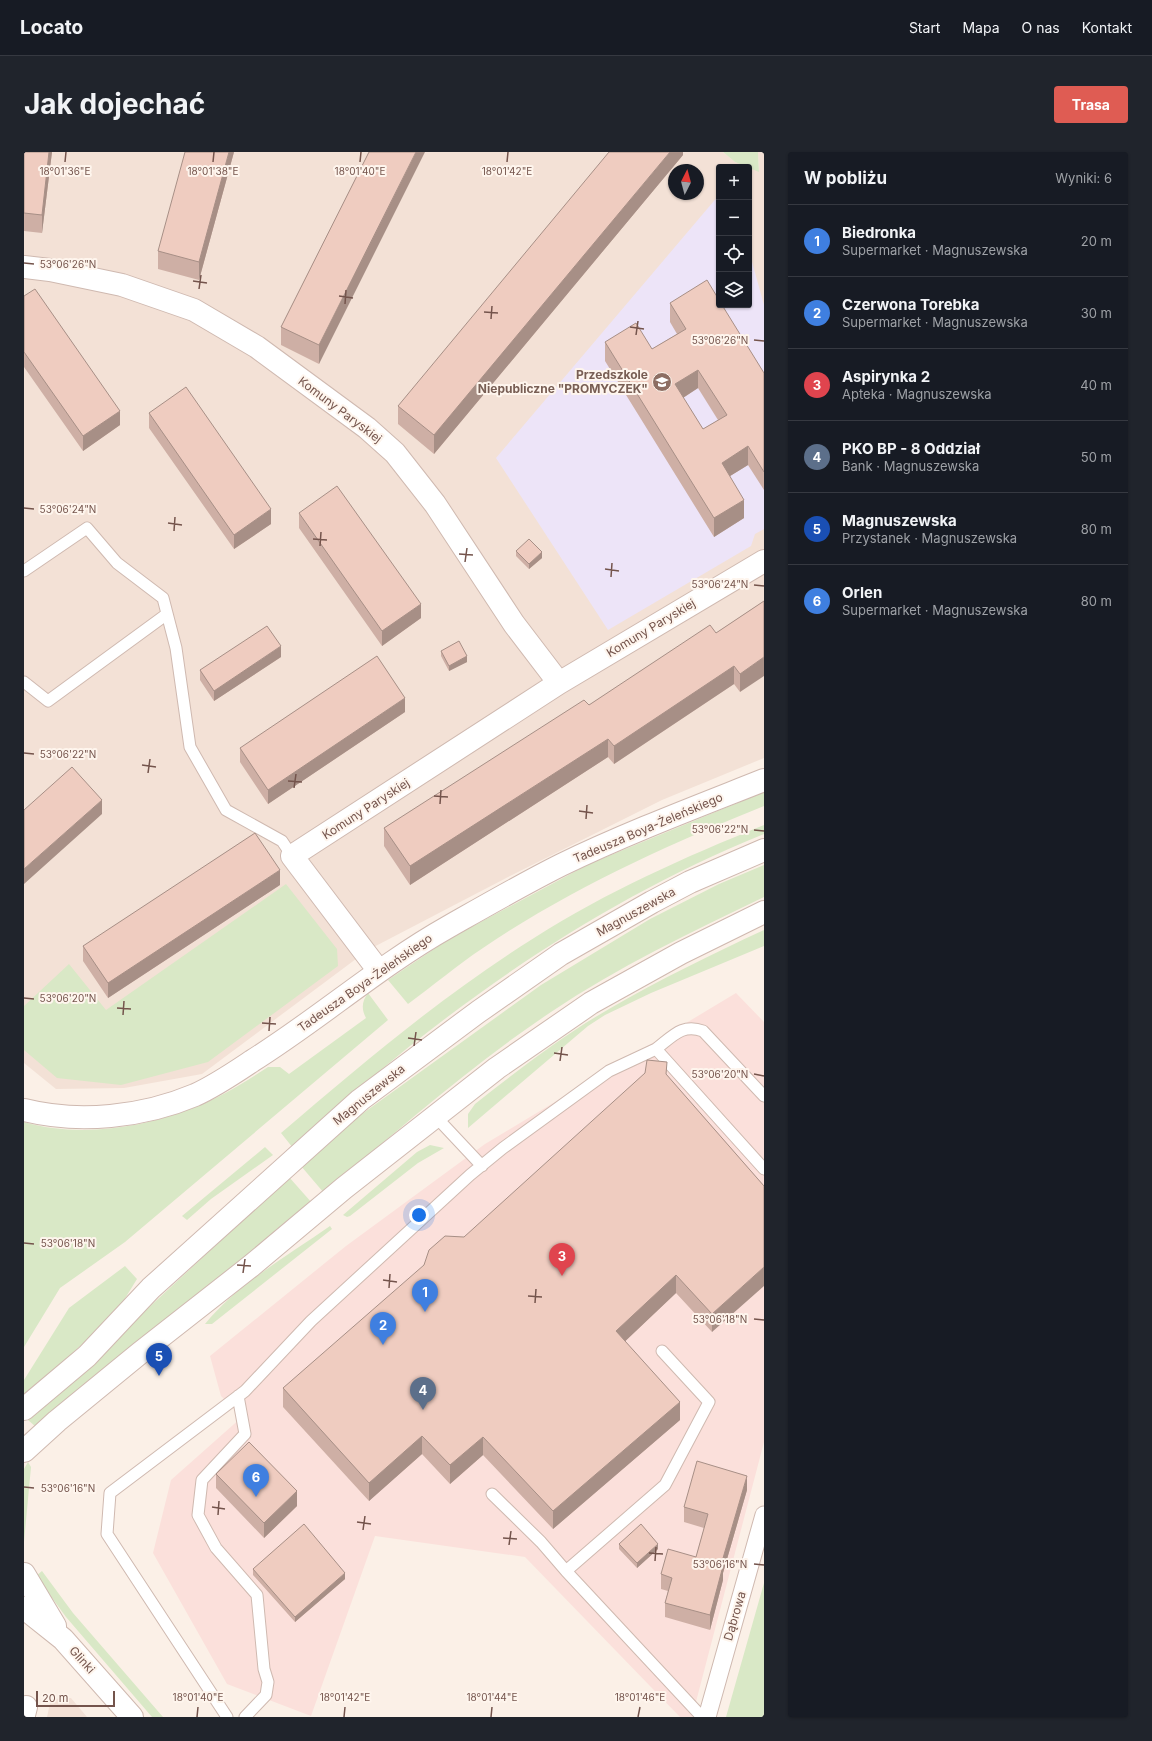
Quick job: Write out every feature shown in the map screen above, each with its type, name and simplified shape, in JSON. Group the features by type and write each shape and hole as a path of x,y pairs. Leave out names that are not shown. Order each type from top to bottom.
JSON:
{"street":[{"name":"Komuny Paryskiej","path":"24,267 50,270 122,285 194,310 257,348 367,428 395,453 435,504 514,624 559,683"},
{"name":"Komuny Paryskiej","path":"292,856 559,683 764,560"},
{"name":"Tadeusza Boya-Żeleńskiego","path":"24,1110 42,1114 70,1117 132,1113 160,1106 196,1094 277,1045 379,970 445,928 561,865 764,780"},
{"name":"Magnuszewska","path":"24,1408 87,1356 151,1288 360,1100 478,1012 561,954 671,892 764,850"},
{"path":"292,856 379,970"},
{"path":"24,1451 57,1421 140,1353 251,1266 344,1188 497,1068 592,1003 681,952 764,912"},
{"name":"Dąbrowa","path":"707,1717 764,1515"},
{"name":"Glinki","path":"24,1574 63,1639"},
{"name":"Glinki","path":"24,1608 63,1639 132,1717"}],"lane":[{"path":"24,571 87,528 117,563 163,598 176,648 190,747 226,810 282,841 292,856"},
{"path":"24,682 48,701 167,614"},
{"path":"227,1717 107,1534 110,1494 245,1391 311,1321 503,1148 609,1071 656,1049 681,1030 693,1027 703,1031 764,1096"},
{"path":"656,1049 764,1169"},
{"path":"436,1117 482,1166"},
{"path":"566,1571 665,1485 709,1402 662,1352"},
{"path":"238,1396 245,1434 202,1480 198,1516 216,1548 257,1595 264,1669 268,1682 266,1694 245,1717"},
{"path":"492,1494 541,1542 566,1571 702,1717"}],"shaded area":[{"path":"24,152 723,152 735,162 740,164 716,164 716,308 752,308 752,168 759,171 758,152 764,152 764,758 662,800 514,874 368,950 202,1074 124,1088 56,1089 24,1063"},
{"name":"Przedszkole Niepubliczne \"PROMYCZEK\"","path":"716,199 716,308 752,308 752,262 764,305 764,529 755,534 751,546 608,630 496,458"},
{"path":"736,993 764,1022 764,1442 692,1717 680,1717 525,1557 375,1536 311,1716 227,1684 153,1553 171,1480 242,1417 221,1396 210,1356 346,1246 485,1144"},
{"path":"71,1698 87,1717 47,1717 51,1699"}],"green space":[{"path":"723,152 758,152 759,172 752,169 752,164 740,164"},
{"path":"764,792 764,806 691,836 585,887 550,906 454,968 408,1004 388,980 449,939 589,864"},
{"path":"764,825 764,834 699,863 635,895 514,969 400,1054 293,1148 281,1133 342,1081 436,1006 468,982 534,938 589,905 646,876"},
{"path":"764,865 764,897 629,965 551,1012 463,1076 324,1193 301,1166 355,1119 541,985 650,919 719,884"},
{"path":"286,884 337,949 338,966 208,1062 121,1085 57,1078 24,1050 24,1006 69,964 106,1010"},
{"path":"764,930 764,946 651,993 605,1015 588,1026 468,1128 468,1114 475,1104 574,1030 647,988"},
{"path":"368,993 388,1020 125,1242 60,1288 24,1347 24,1122 45,1127 88,1130 133,1125 175,1114 214,1099 268,1067 280,1067 289,1074 366,1018 363,1011 363,1005 364,999"},
{"path":"430,1145 444,1148 418,1163 350,1216 347,1217 343,1215 417,1152"},
{"path":"265,1147 273,1155 211,1199 187,1220 182,1216"},
{"path":"289,1177 312,1203 36,1427 28,1420"},
{"path":"330,1226 332,1229 212,1324 205,1324 218,1309 248,1283"},
{"path":"125,1266 137,1279 121,1305 100,1328 24,1397 24,1380 69,1308"},
{"path":"28,1462 31,1467 24,1542 24,1469"},
{"path":"42,1571 73,1613 163,1717 152,1717 66,1617 36,1576"},
{"path":"764,1583 764,1717 726,1717"}],"building":[{"path":"24,152 49,152 42,215 24,213"},
{"path":"185,152 229,152 199,262 158,251"},
{"path":"369,152 416,152 319,345 281,327"},
{"path":"609,152 670,152 434,435 398,406"},
{"path":"707,280 716,295 716,308 724,308 764,373 764,472 748,446 722,463 744,500 714,518 605,342 636,323 652,349 686,329 670,303","holes":["698,370 727,415 703,429 675,384"]},
{"path":"35,289 120,411 83,436 24,352 24,296"},
{"path":"186,387 271,509 234,535 149,413"},
{"path":"337,486 421,604 382,631 299,513"},
{"path":"529,539 542,552 529,564 516,551"},
{"path":"764,601 764,657 740,674 734,666 614,746 608,739 410,866 384,828 584,700 589,705 710,625 716,633"},
{"path":"267,626 281,646 214,691 200,670"},
{"path":"459,641 467,656 449,666 441,651"},
{"path":"377,656 405,698 268,790 240,748"},
{"path":"72,767 102,800 24,869 24,810"},
{"path":"255,833 280,870 108,983 83,946"},
{"path":"647,1060 667,1062 666,1074 764,1186 764,1267 712,1314 676,1275 616,1331 680,1402 553,1511 483,1437 450,1465 422,1436 369,1483 283,1388 424,1265 429,1250 445,1236 464,1237 645,1073"},
{"path":"249,1442 297,1491 264,1523 216,1474"},
{"path":"697,1461 747,1476 721,1565 723,1566 710,1615 665,1603 672,1578 661,1574 668,1549 696,1557 708,1514 684,1507"},
{"path":"304,1524 345,1573 295,1617 253,1569"},
{"path":"641,1524 658,1544 637,1563 619,1544"}],"place":[{"name":"Przedszkole Niepubliczne \"PROMYCZEK\"","path":"662,382"},
{"name":"Aspirynka 2","path":"562,1276"},
{"name":"Biedronka","path":"425,1312"},
{"name":"Czerwona Torebka","path":"383,1345"},
{"name":"Magnuszewska","path":"159,1376"},
{"name":"PKO BP - 8 Oddział","path":"423,1410"},
{"name":"Orlen","path":"256,1497"}]}
